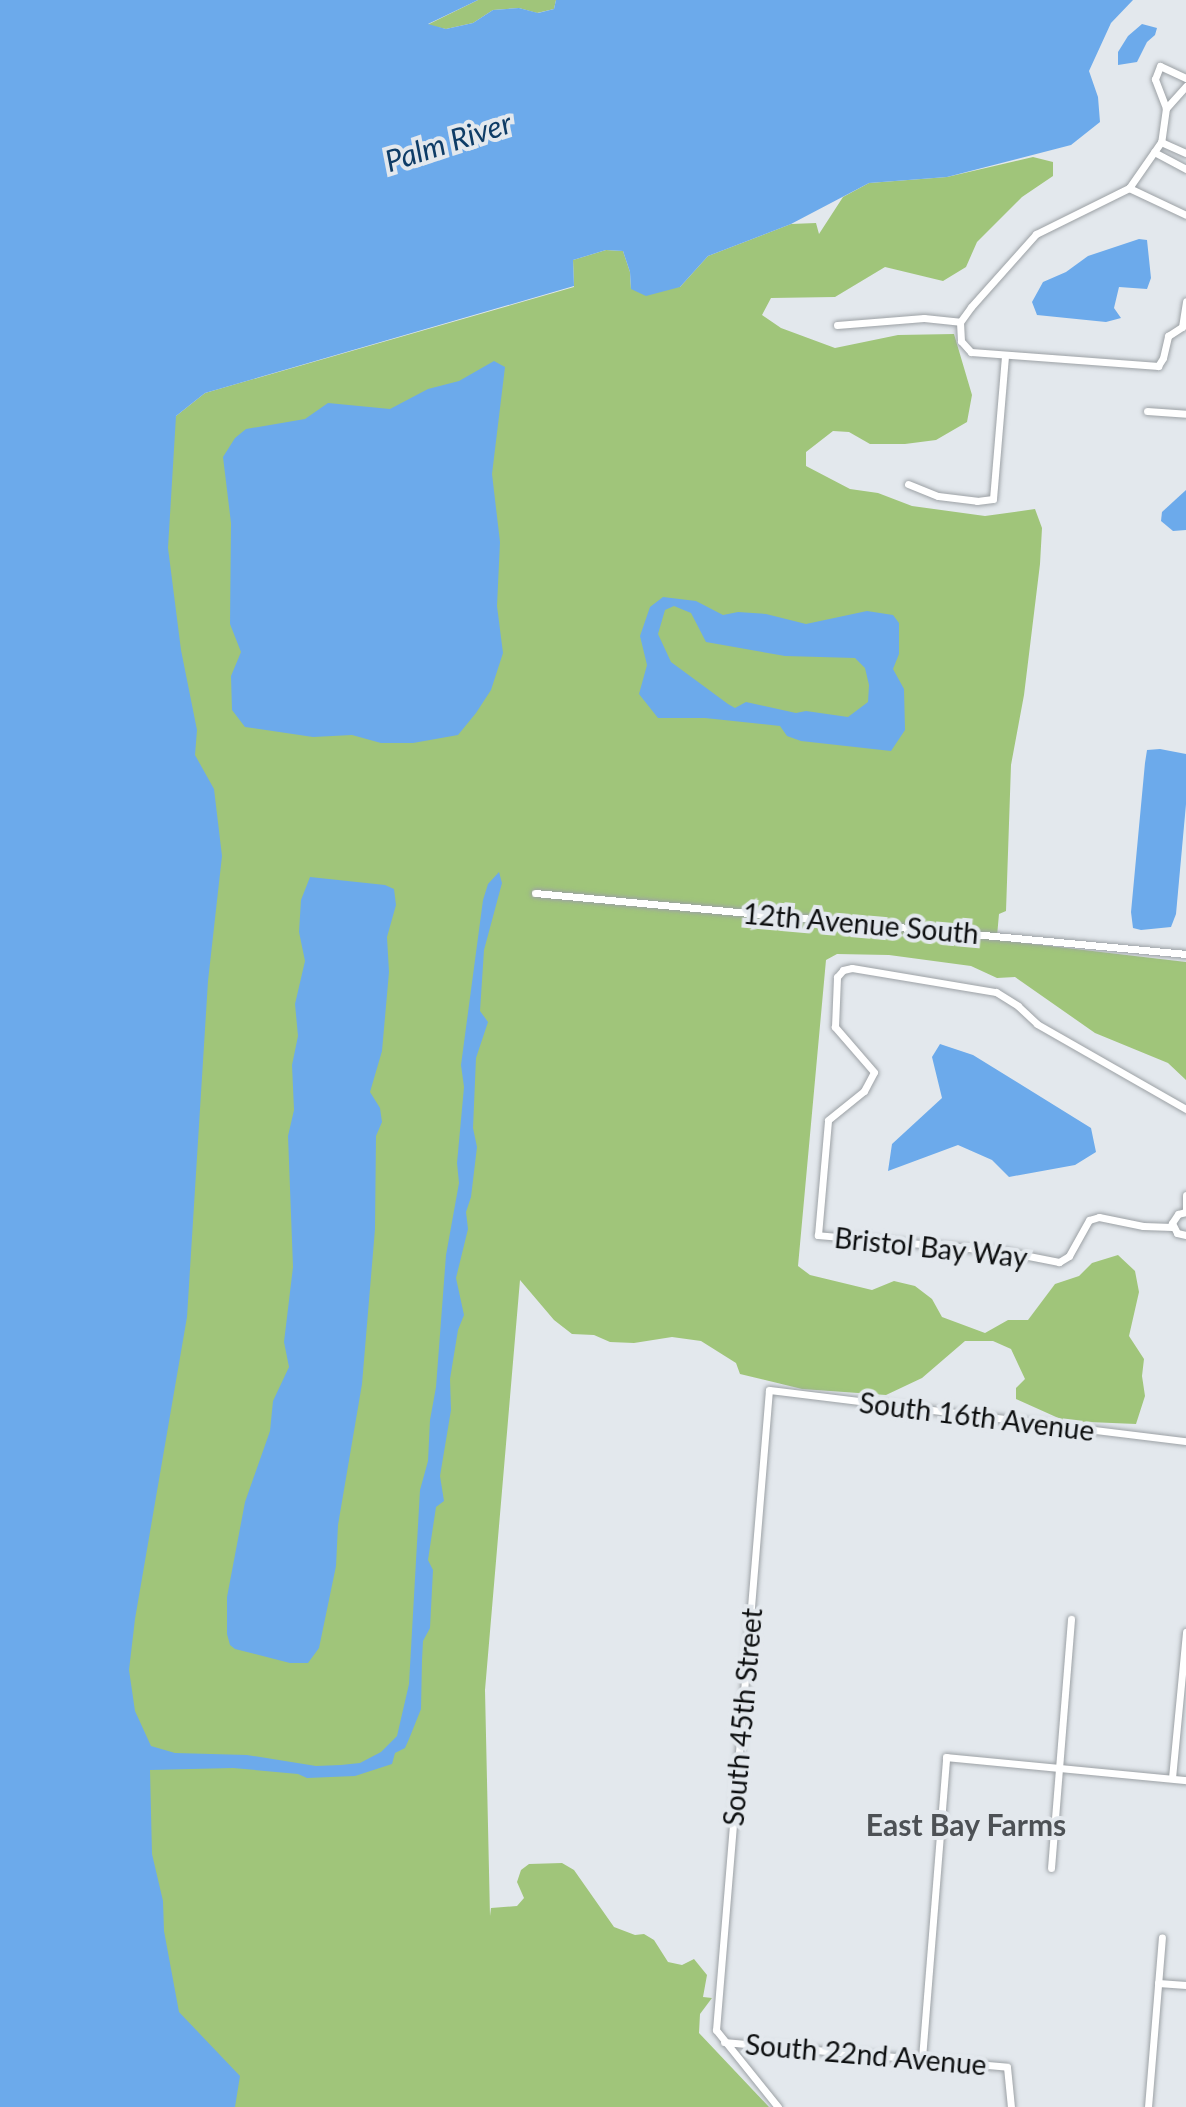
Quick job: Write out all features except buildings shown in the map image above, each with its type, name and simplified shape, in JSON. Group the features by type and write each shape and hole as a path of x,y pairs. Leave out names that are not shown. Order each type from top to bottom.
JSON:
{"street":[{"path":"1186,78 1160,66 1155,79 1166,108 1161,142 1129,188 1036,234 960,322 961,341 965,349 1005,356 1158,366 1168,336 1182,327 1186,301"},
{"path":"1166,108 1186,86"},
{"path":"1154,152 1184,168 1186,155 1161,142"},
{"path":"1129,188 1186,215"},
{"path":"837,325 924,318 960,322"},
{"path":"908,484 938,496 977,501 993,499 1005,356"},
{"path":"1147,411 1186,414"},
{"name":"12th Avenue South","path":"535,893 1186,954"},
{"name":"Bristol Bay Way","path":"1172,1227 1143,1226 1099,1217 1089,1220 1069,1256 1059,1262 1003,1251 818,1235 828,1120 864,1091 874,1072 835,1027 837,977 843,970 852,968 996,992 1018,1006 1037,1024 1186,1109"},
{"path":"1186,1195 1186,1212 1175,1216 1172,1227 1177,1233 1186,1235"},
{"name":"South 16th Avenue","path":"769,1390 1186,1441"},
{"name":"South 45th Street","path":"724,2042 716,2030 769,1390"},
{"path":"1051,1868 1071,1619"},
{"path":"1172,1778 1186,1632"},
{"path":"922,2058 946,1757 1186,1780"},
{"path":"1148,2107 1162,1938"},
{"path":"1158,1983 1186,1985"},
{"path":"724,2042 778,2107"},
{"name":"South 22nd Avenue","path":"724,2042 1007,2067 1011,2107"}],"green space":[{"path":"478,0 556,0 554,9 537,13 519,8 493,10 473,23 446,29 427,25"},
{"path":"1033,157 1053,162 1053,176 1022,197 977,242 966,267 943,281 885,267 835,297 771,298 762,315 781,328 835,348 898,335 954,334 972,395 967,422 936,440 905,444 870,444 849,432 833,431 806,452 806,466 850,489 878,493 912,506 985,516 1035,509 1042,528 1040,564 1024,695 1011,765 1006,911 999,914 997,936 999,940 1186,962 1186,1080 1168,1063 1095,1033 1015,977 997,978 971,966 889,955 837,954 826,960 798,1266 810,1275 872,1290 894,1281 915,1286 932,1299 942,1317 985,1333 1008,1320 1028,1320 1055,1284 1079,1276 1092,1263 1118,1255 1135,1271 1139,1292 1129,1336 1144,1359 1142,1376 1145,1396 1136,1424 1065,1421 1016,1399 1016,1388 1025,1379 1011,1349 993,1341 965,1341 922,1378 886,1395 802,1389 740,1374 736,1363 701,1341 672,1337 634,1343 610,1342 594,1335 572,1334 554,1320 520,1280 485,1690 490,1916 491,1908 517,1906 524,1898 517,1882 521,1870 529,1864 562,1863 574,1870 614,1927 635,1935 644,1934 654,1940 668,1962 682,1965 694,1959 707,1975 703,1997 712,1998 700,2014 699,2033 769,2107 117,2107 0,784 176,416 205,393 574,287 573,260 606,250 623,251 630,272 631,289 680,287 708,256 791,224 816,223 819,234 843,197 869,183 947,177"}],"water":[{"name":"Palm River","path":"0,0 478,0 428,24 446,29 473,23 493,10 519,8 538,13 554,9 556,0 1133,0 1111,23 1089,71 1098,97 1100,122 1071,145 947,177 869,183 791,224 708,256 680,287 646,296 631,289 630,272 623,251 606,250 573,260 574,286 205,393 176,416 168,548 181,650 197,730 195,755 214,789 222,856 208,981 187,1317 129,1670 135,1711 151,1746 175,1753 247,1755 316,1766 341,1765 360,1763 381,1752 397,1736 409,1684 420,1490 428,1461 446,1255 459,1183 457,1163 464,1087 461,1065 483,900 488,884 499,872 502,883 484,950 480,1011 488,1022 476,1058 473,1128 477,1147 471,1197 466,1212 468,1229 456,1278 464,1315 458,1330 450,1379 451,1410 440,1476 444,1501 436,1507 428,1560 433,1570 430,1628 423,1641 421,1709 405,1748 395,1753 392,1764 355,1776 307,1778 298,1774 233,1768 150,1770 152,1854 163,1901 164,1931 179,2012 240,2076 235,2107 0,2107"},
{"path":"1142,24 1157,28 1155,35 1147,42 1137,62 1118,65 1118,52 1128,36"},
{"path":"1139,239 1147,240 1151,278 1147,289 1119,287 1114,308 1121,318 1106,322 1037,315 1032,302 1043,282 1066,272 1088,256"},
{"path":"494,361 505,367 492,474 500,542 497,606 503,653 491,690 476,713 458,735 413,743 381,743 352,735 313,737 245,727 232,710 231,676 241,652 230,624 231,523 223,457 235,438 246,429 305,419 328,403 390,409 428,389 459,381"},
{"path":"1186,490 1186,530 1173,531 1161,521 1162,512"},
{"path":"663,597 696,601 723,615 738,612 766,614 806,624 867,611 893,615 899,623 899,654 893,669 904,689 905,730 891,751 801,741 787,736 780,726 705,718 658,718 639,694 647,665 640,636 650,607","holes":["674,606 691,613 706,642 785,656 855,658 865,668 869,685 868,702 848,717 806,711 796,713 746,702 735,708 671,662 658,634 665,610"]},
{"path":"1147,750 1186,754 1186,804 1176,914 1171,927 1141,930 1133,928 1131,912 1145,763"},
{"path":"310,877 385,885 394,889 396,905 387,937 389,972 382,1051 370,1092 380,1108 382,1122 376,1136 375,1229 362,1384 338,1525 336,1566 319,1648 308,1663 290,1663 230,1645 227,1597 245,1502 270,1431 273,1401 289,1367 284,1342 293,1267 288,1136 294,1110 292,1065 298,1036 295,1004 305,961 299,932 301,900"},
{"path":"940,1044 973,1055 1091,1128 1096,1152 1075,1165 1009,1177 992,1160 958,1145 888,1171 892,1144 942,1098 932,1057"}],"district":[{"name":"East Bay Farms","path":"966,1824"}]}
